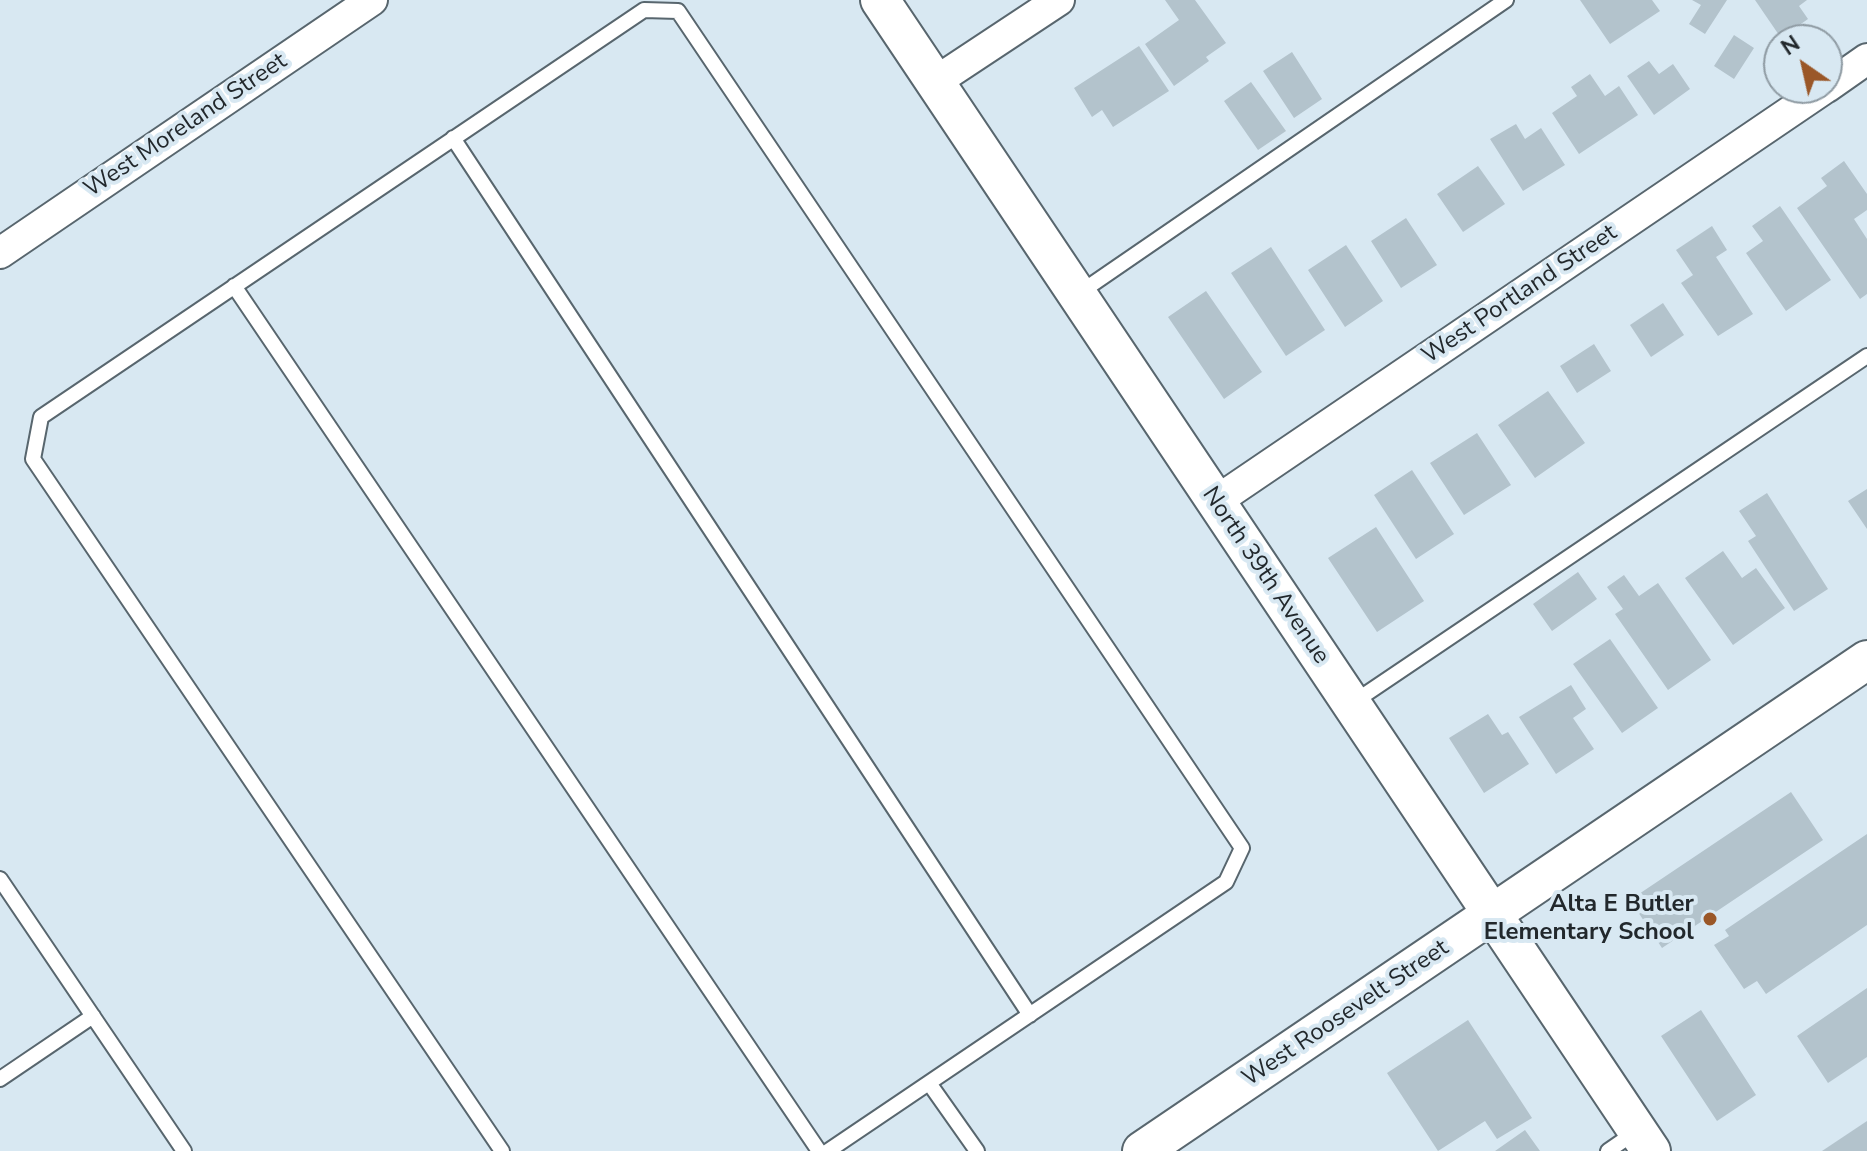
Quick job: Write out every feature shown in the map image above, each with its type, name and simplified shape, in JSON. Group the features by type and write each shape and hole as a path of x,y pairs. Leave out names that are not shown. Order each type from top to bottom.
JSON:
{"street":[{"name":"West Moreland Street","path":"0,253 372,0"},
{"name":"North 39th Avenue","path":"880,0 1493,915 1632,1144"},
{"path":"935,82 1059,0"},
{"name":"West Portland Street","path":"1843,75 1867,59"},
{"name":"West Portland Street","path":"1215,502 1801,104"},
{"name":"West Roosevelt Street","path":"1142,1151 1867,660"}],"lane":[{"path":"1077,295 1506,0"},
{"path":"502,1151 33,459 41,417 644,10 678,11 1242,848 1226,882 828,1151"},
{"path":"453,138 1030,1015"},
{"path":"234,286 819,1151"},
{"path":"1351,704 1867,356"},
{"path":"0,879 184,1151"},
{"path":"0,1079 93,1016"},
{"path":"929,1083 977,1151"}],"building":[{"path":"1165,0 1195,0 1226,43 1206,57 1209,61 1174,86 1145,44 1179,20"},
{"path":"1580,0 1652,0 1660,11 1610,44"},
{"path":"1692,0 1727,0 1705,34 1689,24 1701,5"},
{"path":"1755,0 1807,0 1799,6 1808,19 1801,24 1771,24"},
{"path":"1734,35 1754,48 1734,79 1714,66"},
{"path":"1139,46 1169,91 1113,127 1102,110 1092,117 1074,88"},
{"path":"1292,52 1322,99 1294,118 1263,71"},
{"path":"1649,61 1659,74 1673,64 1690,89 1654,115 1627,76"},
{"path":"1590,74 1605,96 1619,86 1638,115 1579,154 1552,113 1577,96 1571,87"},
{"path":"1251,82 1286,131 1258,150 1224,101"},
{"path":"1516,124 1525,139 1541,128 1565,165 1523,191 1490,139"},
{"path":"1844,161 1867,194 1867,210 1854,219 1867,239 1867,294 1860,299 1797,208 1827,186 1821,178"},
{"path":"1478,166 1505,204 1463,232 1437,194"},
{"path":"1780,206 1831,280 1786,311 1746,253 1763,241 1752,226"},
{"path":"1406,218 1437,265 1401,288 1371,241"},
{"path":"1712,226 1727,250 1716,257 1753,314 1718,336 1681,283 1693,275 1676,250"},
{"path":"1346,245 1383,301 1345,327 1308,270"},
{"path":"1271,247 1325,330 1286,356 1231,273"},
{"path":"1206,291 1262,372 1224,399 1168,317"},
{"path":"1663,303 1684,335 1651,357 1630,325"},
{"path":"1594,344 1611,371 1577,393 1560,366"},
{"path":"1548,391 1585,443 1535,478 1498,425"},
{"path":"1477,433 1511,485 1464,515 1430,463"},
{"path":"1412,470 1454,534 1416,559 1374,495"},
{"path":"1867,489 1867,529 1848,501"},
{"path":"1767,493 1828,589 1794,611 1748,541 1756,536 1739,511"},
{"path":"1376,527 1424,601 1377,632 1328,558"},
{"path":"1723,551 1742,578 1756,568 1785,608 1733,645 1685,578"},
{"path":"1578,572 1597,599 1552,631 1533,604"},
{"path":"1624,575 1639,596 1658,583 1711,660 1668,690 1615,614 1623,609 1607,587"},
{"path":"1610,639 1658,708 1622,733 1573,664"},
{"path":"1571,685 1586,709 1573,718 1594,749 1556,774 1519,717"},
{"path":"1488,714 1502,735 1508,732 1529,764 1484,793 1449,738"},
{"path":"1791,792 1823,840 1662,948 1630,900"},
{"path":"1867,834 1867,925 1766,994 1757,981 1744,989 1714,945 1729,936 1725,930"},
{"path":"1867,988 1867,1057 1828,1083 1797,1036"},
{"path":"1701,1010 1756,1095 1717,1121 1661,1036"},
{"path":"1468,1020 1532,1118 1497,1139 1485,1121 1438,1151 1387,1073"},
{"path":"1867,1121 1867,1151 1822,1151"},
{"path":"1525,1130 1540,1151 1495,1151"}],"place":[{"name":"Alta E Butler Elementary School","path":"1710,919"}]}
